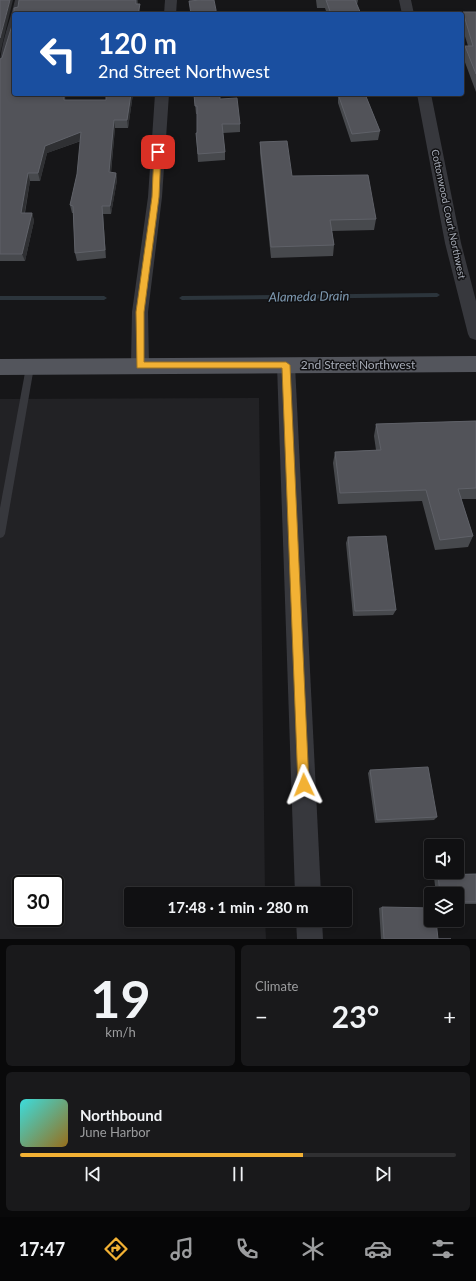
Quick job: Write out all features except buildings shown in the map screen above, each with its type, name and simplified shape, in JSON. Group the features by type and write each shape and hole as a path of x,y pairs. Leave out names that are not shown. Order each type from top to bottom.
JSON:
{"main road":[{"name":"2nd Street Northwest","path":"0,367 476,364"}],"street":[{"path":"170,12 171,0"},
{"path":"405,0 408,12"},
{"path":"140,365 140,312 155,197 162,96"},
{"name":"Cottonwood Court Northwest","path":"424,96 453,243 476,334"},
{"path":"286,365 308,887"},
{"path":"309,927 310,939"}],"lane":[{"path":"15,12 18,0"},
{"path":"0,65 12,22"},
{"path":"0,534 30,367"}],"shaded area":[{"path":"259,398 265,887 124,887 124,927 265,927 266,939 0,939 0,399"}],"waterway":[{"name":"Alameda Drain","path":"182,298 437,295"},
{"name":"Alameda Drain","path":"0,298 104,298"}],"route":[{"path":"158,152 155,197 140,312 140,365 286,365 304,785"}]}
